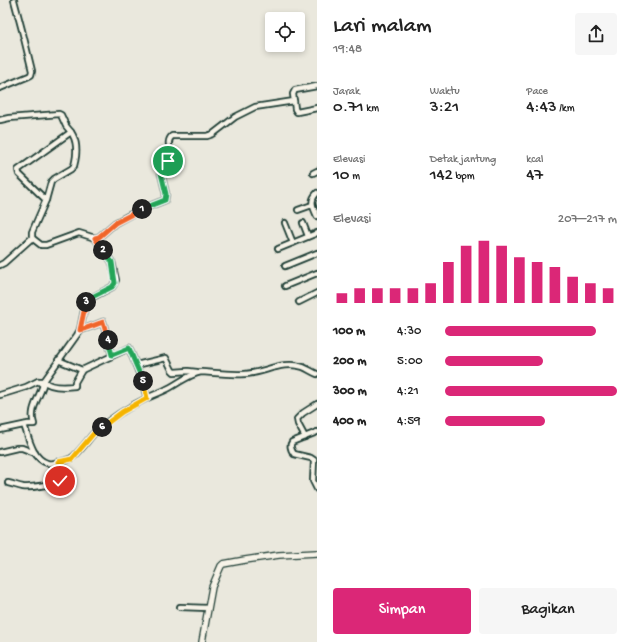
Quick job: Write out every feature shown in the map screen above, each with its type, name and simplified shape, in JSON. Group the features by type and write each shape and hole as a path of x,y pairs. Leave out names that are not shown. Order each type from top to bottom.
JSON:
{"street":[{"path":"0,88 29,76 32,71 14,0"},
{"path":"317,86 295,90 293,94 295,109 297,112 317,108"},
{"path":"32,238 41,245 46,245 79,234 95,238 99,237 115,223 137,211 165,200 166,194 159,165 161,162 168,161 170,159 170,137 207,136 213,134 235,117 255,107 294,101"},
{"path":"0,120 59,114 75,138 76,143 74,166 52,181 49,185 46,200 32,232 32,238 0,265"},
{"path":"46,200 19,174 18,170 71,132"},
{"path":"317,193 313,198 312,205 317,216"},
{"path":"298,210 312,205"},
{"path":"285,223 293,243"},
{"path":"302,223 308,236"},
{"path":"278,249 317,233"},
{"path":"0,395 41,381 80,330 86,301 112,287 114,284 116,280 112,262 95,238"},
{"path":"285,266 317,253"},
{"path":"285,286 317,273"},
{"path":"299,302 317,293"},
{"path":"80,330 87,329 103,322 112,355"},
{"path":"41,381 53,386 75,386 75,382 82,370 129,348 144,383 147,398"},
{"path":"136,365 166,358 168,359 170,368 174,372 188,371 243,374 294,365 304,367 317,374"},
{"path":"58,360 82,370"},
{"path":"24,425 35,453 44,462 48,464 72,459 94,433 122,412 147,398 171,388 186,377 201,372"},
{"path":"0,430 34,424 32,419 34,406 43,385 41,381"},
{"path":"305,437 299,426 298,419 303,413 317,404"},
{"path":"317,432 292,442 291,444 294,454 314,460 313,481 317,489"},
{"path":"0,452 22,448 35,453"},
{"path":"8,482 17,486 27,487 40,486 56,482 62,479 63,476 62,468 58,462"},
{"path":"202,642 212,587 219,568 224,564 278,555 317,553"},
{"path":"180,607 208,608"}],"route":[{"path":"60,481 63,476 63,472 58,462 72,459 94,433 105,424 122,412 147,398 144,383 129,348 112,355 103,322 87,329 80,330 86,301 112,287 116,280 112,262 95,238 99,237 115,223 137,211 166,199 159,165 161,162 168,161"}]}
